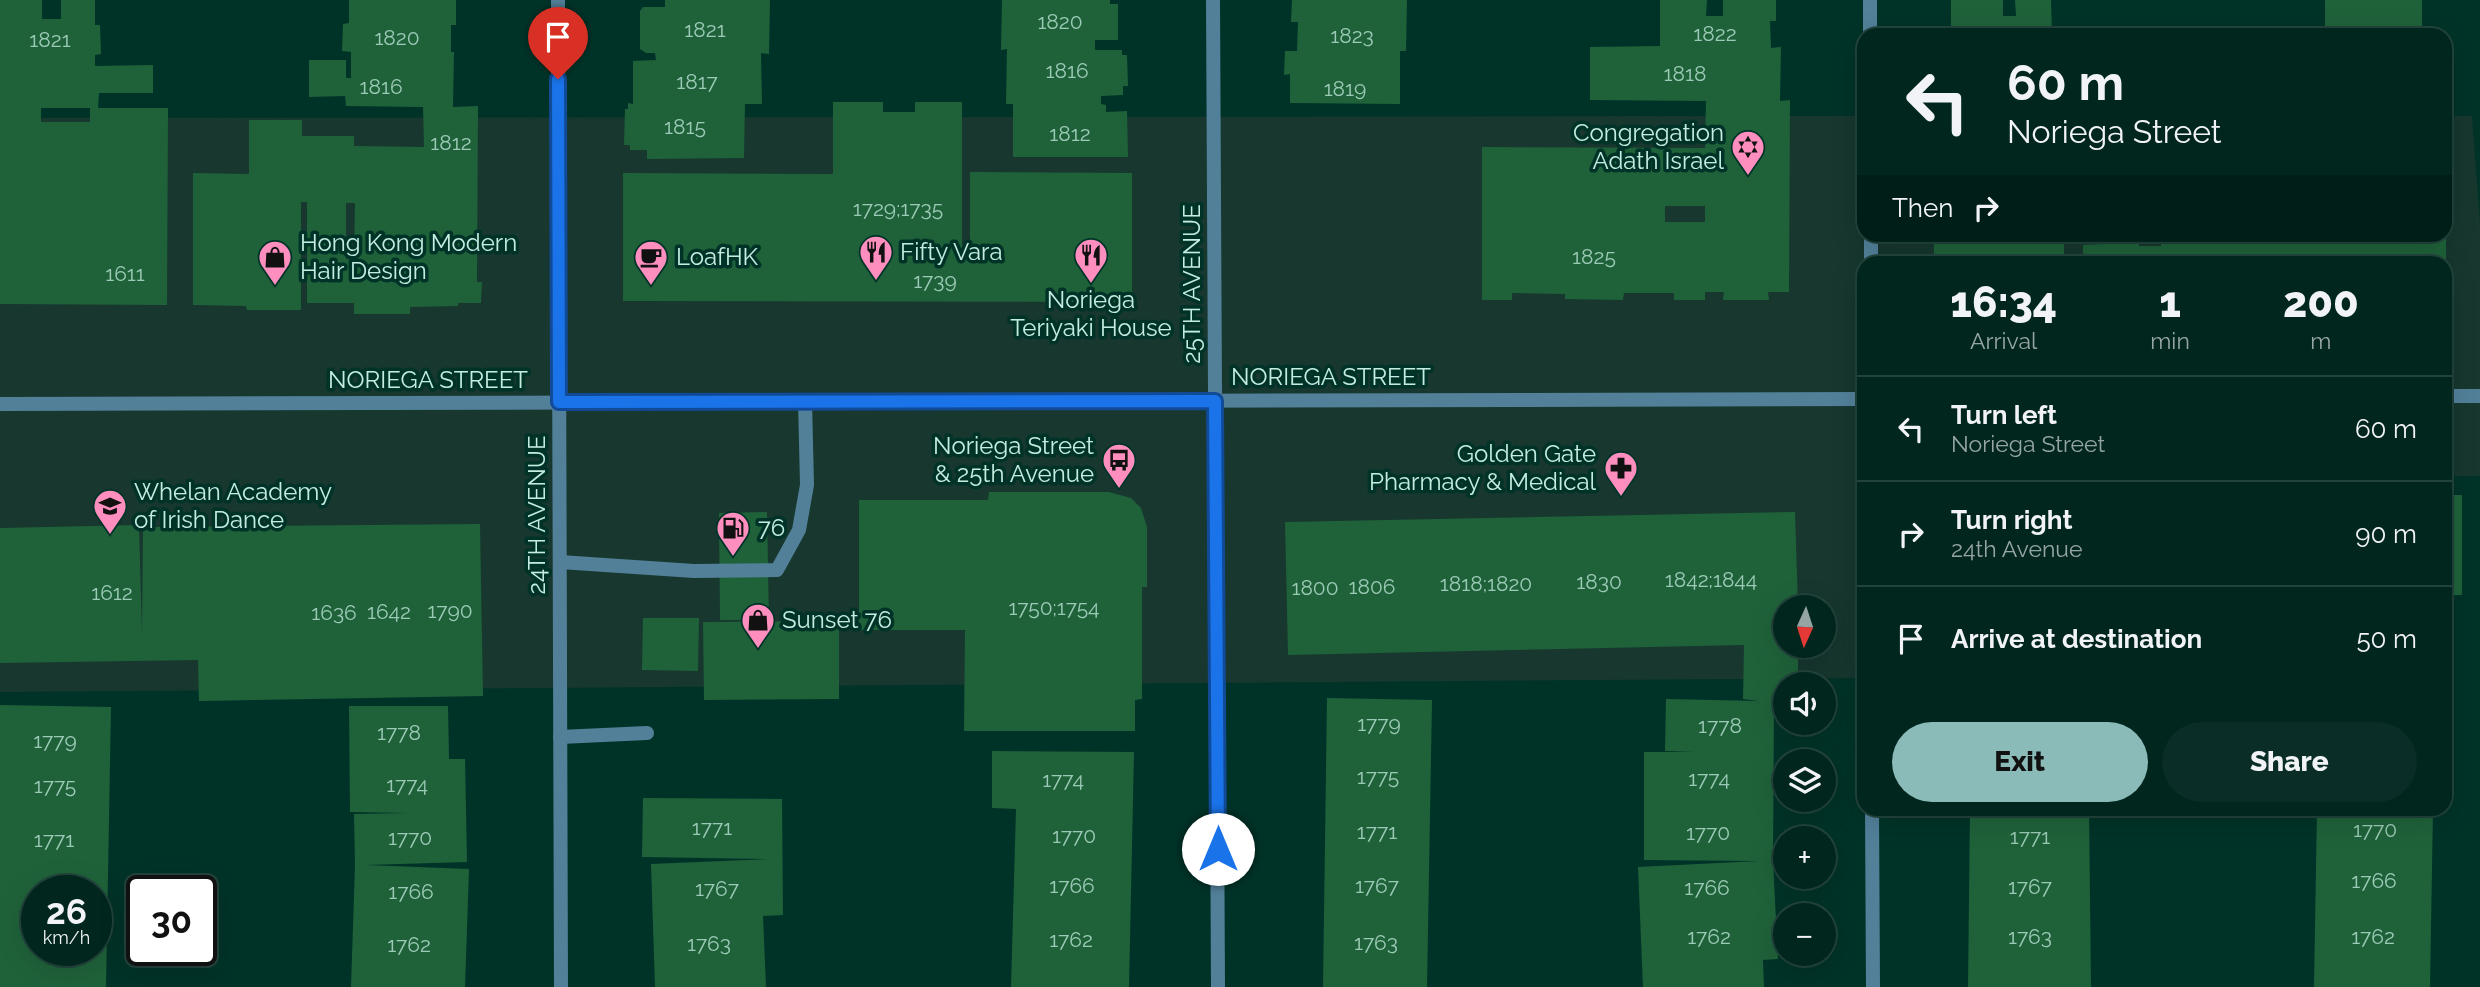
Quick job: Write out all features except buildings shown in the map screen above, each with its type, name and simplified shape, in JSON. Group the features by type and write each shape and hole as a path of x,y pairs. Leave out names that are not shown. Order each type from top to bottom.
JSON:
{"street":[{"name":"24TH AVENUE","path":"558,0 561,987"},
{"name":"25TH AVENUE","path":"1213,0 1218,987"},
{"path":"1870,0 1870,28"},
{"path":"2452,396 2480,396"},
{"name":"NORIEGA STREET","path":"0,404 1857,399"},
{"path":"559,562 694,571 777,570 799,530 807,485 804,401"},
{"path":"560,737 647,733"},
{"path":"1872,816 1873,987"}],"shaded area":[{"path":"1857,116 1857,242 2452,242 2452,116 2472,116 2480,224 2480,476 2452,476 2452,256 1857,256 1857,678 1836,678 1836,672 1773,672 1773,679 0,692 0,118"}],"place":[{"name":"Congregation Adath Israel","path":"1748,177"},
{"name":"Fifty Vara","path":"876,282"},
{"name":"Noriega Teriyaki House","path":"1091,285"},
{"name":"Hong Kong Modern Hair Design","path":"275,287"},
{"name":"LoafHK","path":"651,287"},
{"name":"Noriega Street & 25th Avenue","path":"1119,490"},
{"name":"Golden Gate Pharmacy & Medical","path":"1621,498"},
{"name":"Whelan Academy of Irish Dance","path":"110,536"},
{"name":"76","path":"733,558"},
{"name":"Sunset 76","path":"758,650"}],"route":[{"path":"558,79 559,402 1215,401 1218,849"}]}
